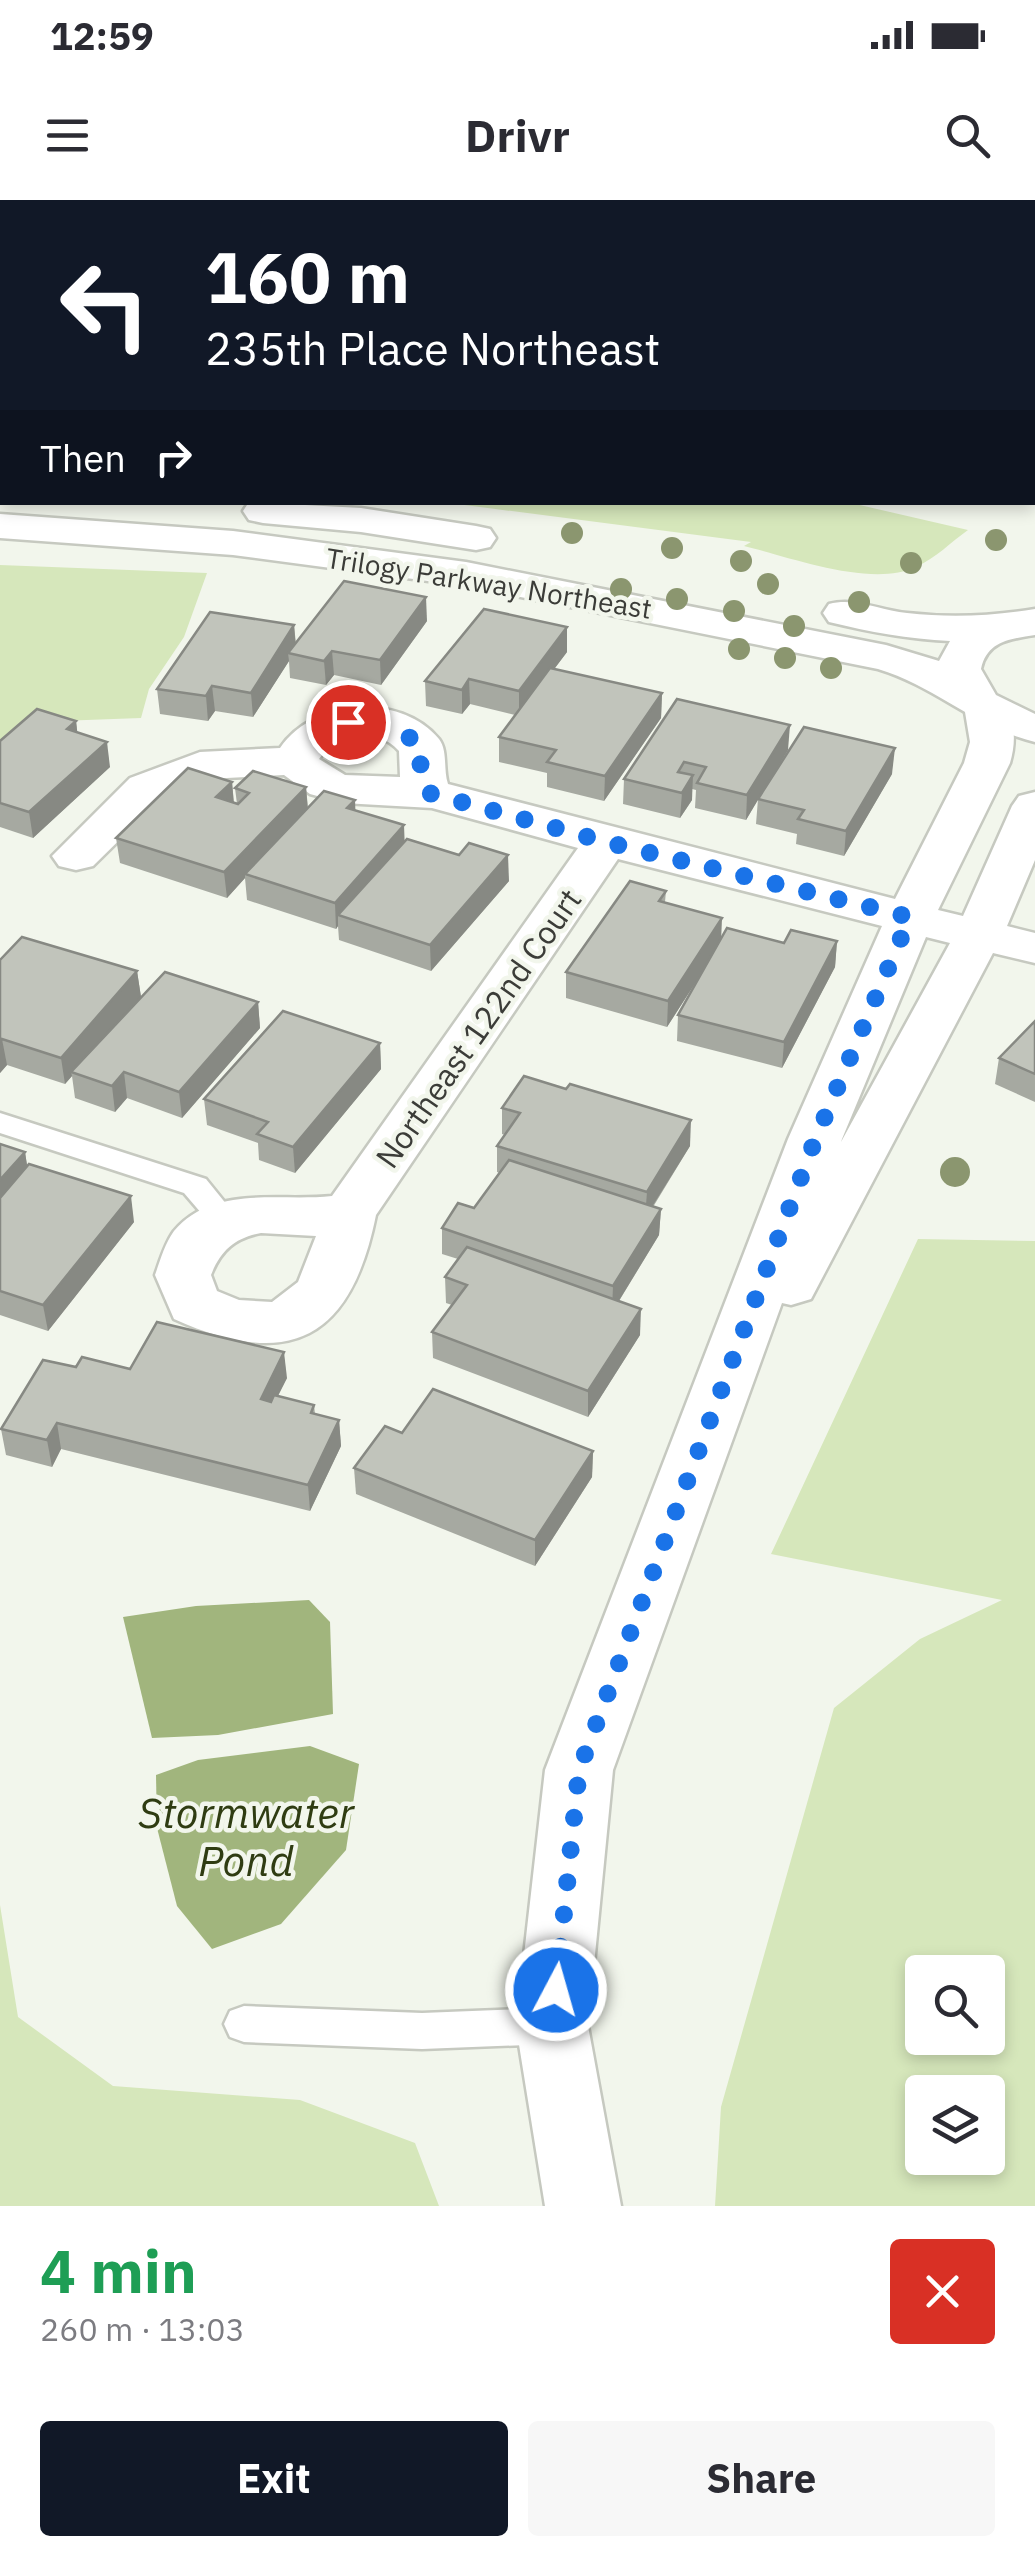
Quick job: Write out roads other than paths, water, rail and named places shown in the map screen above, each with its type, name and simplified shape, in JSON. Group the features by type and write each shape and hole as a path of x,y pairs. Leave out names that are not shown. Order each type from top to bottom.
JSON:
{"street":[{"name":"Trilogy Parkway Northeast","path":"194,505 361,520 534,548"},
{"name":"Trilogy Parkway Northeast","path":"0,526 232,543 466,574 886,658 919,668 977,703 1035,729"},
{"name":"Trilogy Parkway Northeast","path":"650,572 905,626 1021,623"},
{"path":"582,2206 552,2026 579,1770 815,1140 910,917 987,763 993,742 977,703 958,675 960,656 973,641 1021,623"},
{"path":"295,761 301,746 320,730 348,722 378,722 404,732 422,748 420,770 429,793"},
{"path":"295,761 305,774 327,786 354,793 429,793 606,842 1035,948"},
{"path":"76,856 146,788 200,766 295,761"},
{"path":"697,1459 979,934 1035,806"},
{"name":"Northeast 122nd Court","path":"225,1221 195,1244 183,1275 194,1304 226,1322 270,1327 309,1308 332,1277 344,1248 349,1213 606,842"},
{"path":"225,1221 261,1214 305,1218 349,1213"}],"lane":[{"path":"0,1123 194,1186 225,1221"},
{"path":"244,2024 422,2030 552,2026"}],"water":[{"name":"Stormwater Pond","path":"309,1600 330,1622 333,1714 218,1735 152,1738 123,1617 196,1606"},
{"name":"Stormwater Pond","path":"310,1746 359,1764 346,1850 281,1924 212,1949 177,1906 157,1828 156,1775 198,1760"}]}
